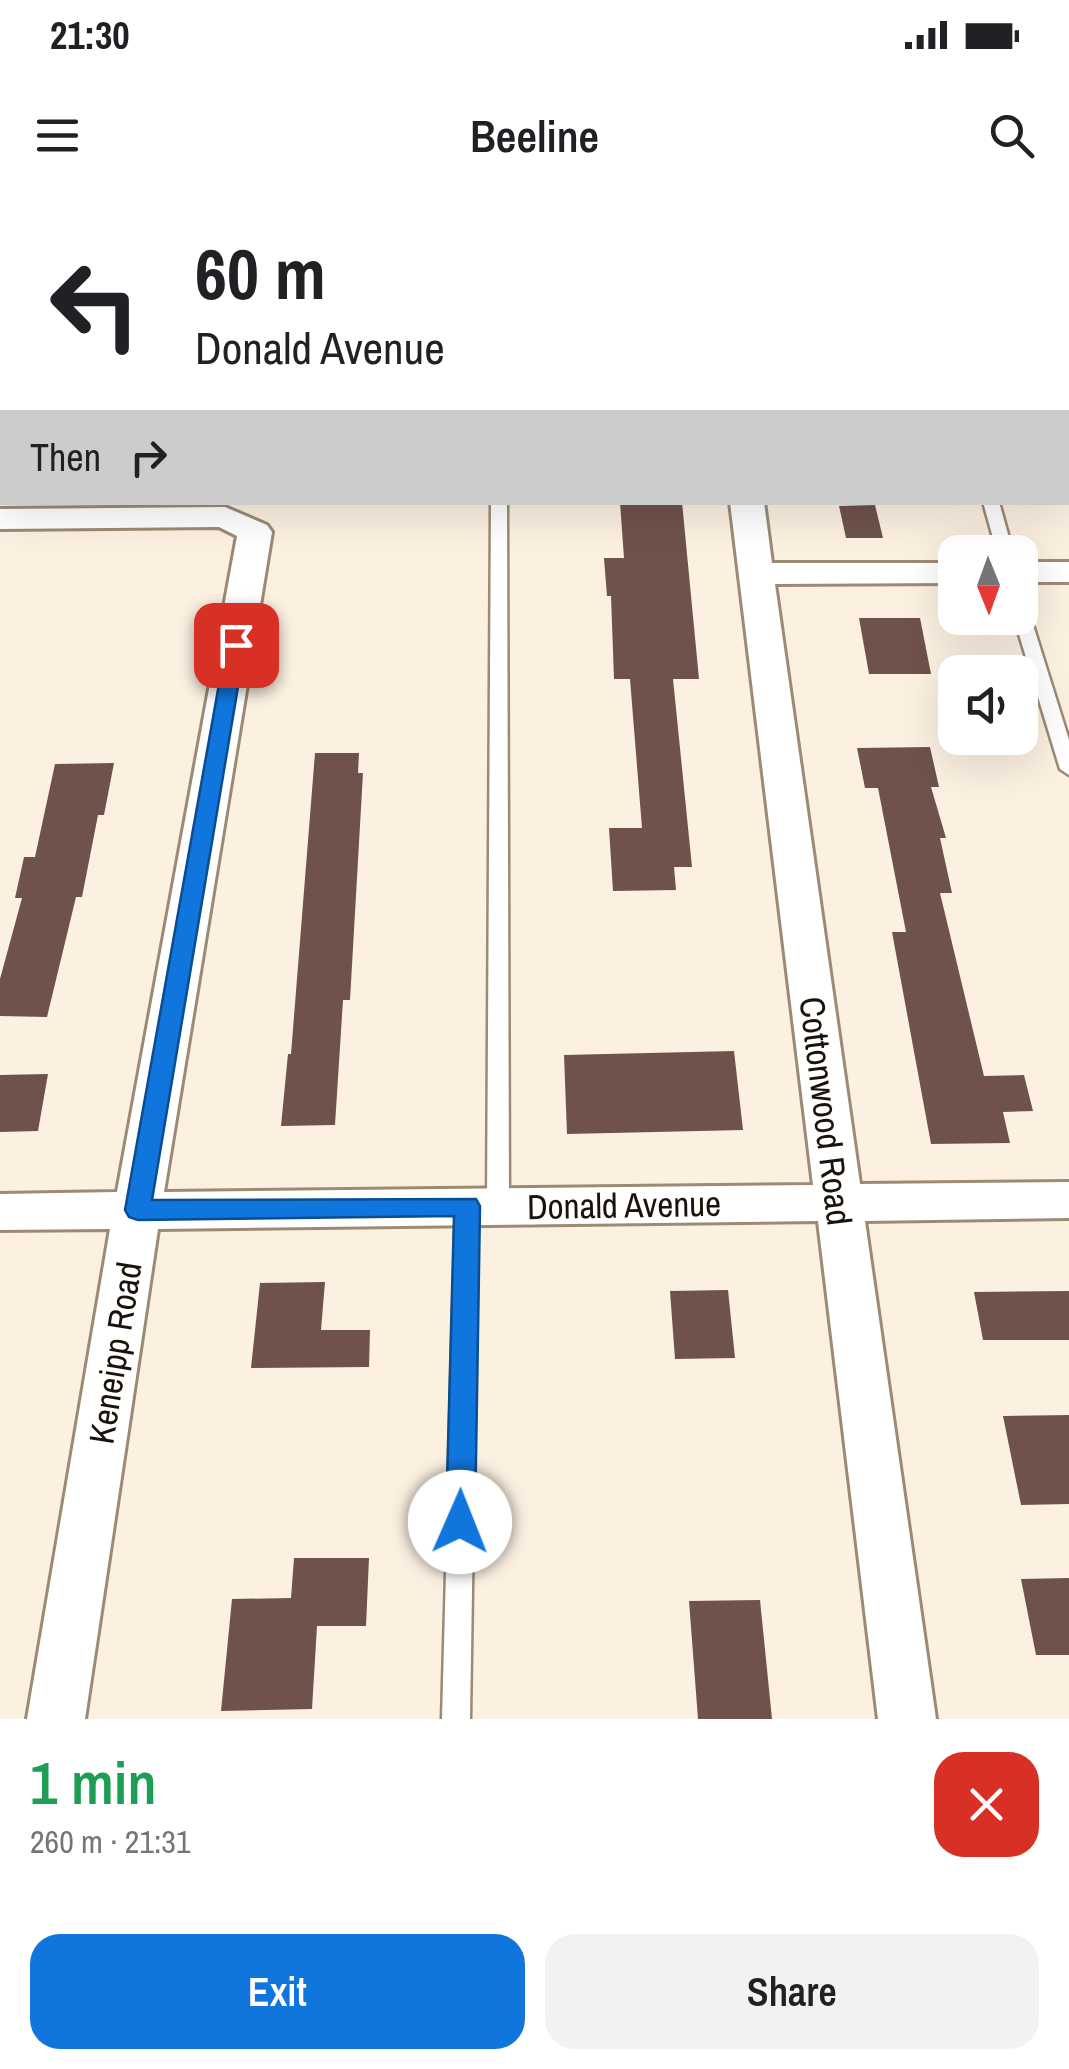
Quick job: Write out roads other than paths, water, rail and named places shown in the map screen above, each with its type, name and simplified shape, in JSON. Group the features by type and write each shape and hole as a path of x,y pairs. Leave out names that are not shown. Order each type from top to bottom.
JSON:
{"street":[{"name":"Cottonwood Road","path":"747,505 906,1719"},
{"name":"Keneipp Road","path":"0,520 225,517 255,532 138,1210 56,1719"},
{"path":"756,574 938,572"},
{"path":"1038,572 1069,572"},
{"name":"Donald Avenue","path":"0,1212 1069,1200"}],"lane":[{"path":"456,1719 483,1206 499,505"},
{"path":"993,505 1001,535"},
{"path":"1028,635 1069,770"}]}
